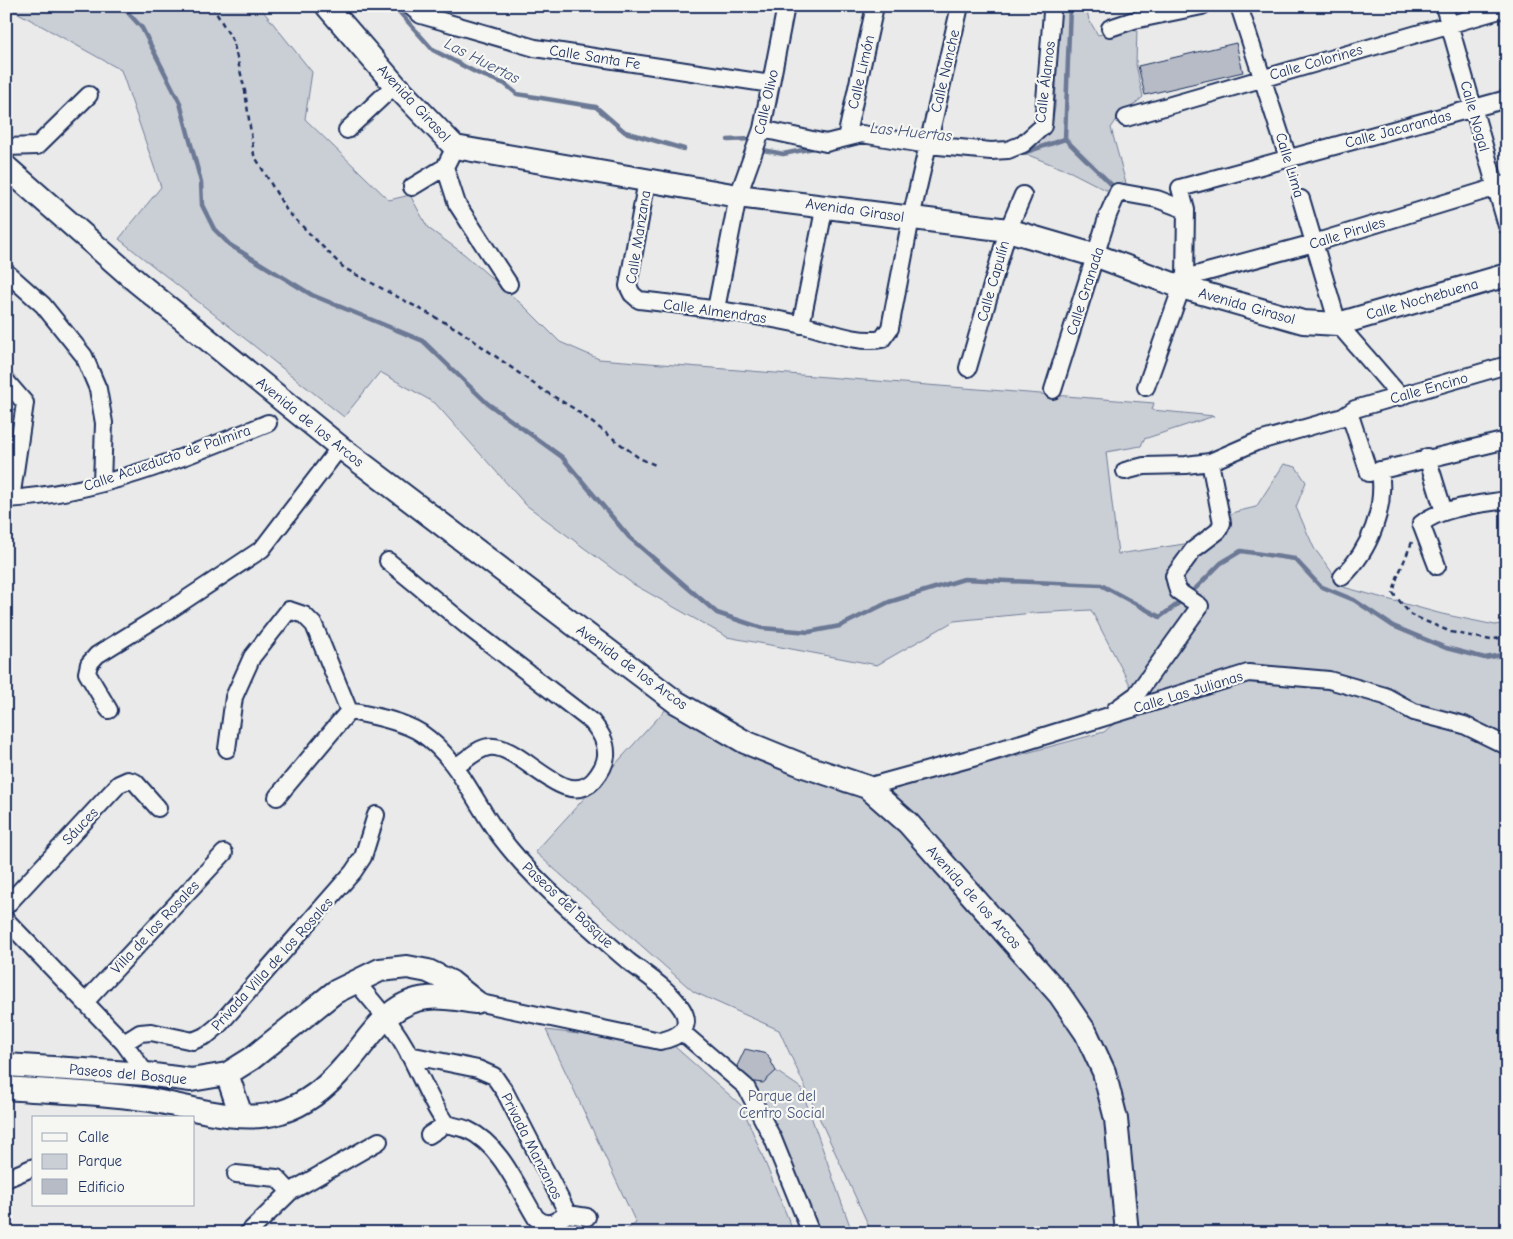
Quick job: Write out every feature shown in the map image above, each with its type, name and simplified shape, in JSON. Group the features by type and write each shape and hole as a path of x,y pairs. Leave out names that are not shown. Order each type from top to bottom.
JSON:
{"street":[{"name":"Avenida Girasol","path":"327,6 395,84 455,146 738,196 826,205 1008,230 1097,256 1303,322 1338,324"},
{"name":"Calle Olivo","path":"716,309 738,196 761,132 786,6"},
{"name":"Calle Limón","path":"846,138 875,6"},
{"name":"Calle Nanche","path":"882,339 890,328 911,218 960,6"},
{"path":"1110,28 1132,13 1202,6"},
{"name":"Calle Lima","path":"1240,6 1288,158"},
{"name":"Calle Nogal","path":"1444,6 1472,109 1501,185 1507,226"},
{"name":"Calle Colorines","path":"1126,118 1507,8"},
{"name":"Calle Santa Fe","path":"416,11 536,48 772,84"},
{"name":"Calle Álamos","path":"927,149 1008,150 1023,144 1042,126 1052,12"},
{"path":"347,130 395,84"},
{"path":"6,147 37,146 89,95"},
{"name":"Calle Jacarandas","path":"1186,210 1180,188 1507,99"},
{"path":"761,132 826,143 862,134 927,149"},
{"path":"412,188 445,167 455,146"},
{"name":"Avenida de los Arcos","path":"6,167 137,282 340,447 676,702 745,742 804,766 867,787 908,823 1060,995 1086,1033 1104,1072 1116,1119 1127,1233"},
{"path":"445,167 456,204 509,284"},
{"name":"Calle Manzana","path":"632,294 628,286 647,180"},
{"name":"Calle Pirules","path":"1183,283 1501,185"},
{"name":"Calle Granada","path":"1053,390 1097,256 1108,215 1118,192 1157,199 1186,210"},
{"name":"Calle Capulín","path":"968,368 1008,230 1023,195"},
{"name":"Calle Lima","path":"1301,199 1338,324"},
{"path":"801,325 826,205"},
{"path":"1146,387 1183,283 1186,210"},
{"path":"6,272 43,305 84,356 98,389 104,423 102,483"},
{"name":"Calle Nochebuena","path":"1338,324 1507,275"},
{"name":"Calle Almendras","path":"632,294 639,300 716,309 801,325 870,342 882,339"},
{"path":"1338,324 1401,397"},
{"name":"Calle Encino","path":"1124,471 1144,466 1186,465 1210,462 1256,442 1352,412 1355,409 1507,366"},
{"path":"6,381 25,403 9,499"},
{"path":"1342,577 1358,562 1376,521 1383,488 1350,415 1352,412"},
{"name":"Calle Acueducto de Palmira","path":"9,499 37,497 102,483 211,447 268,423"},
{"path":"1374,471 1507,440"},
{"path":"109,710 87,673 89,664 98,655 262,549 340,447"},
{"path":"1427,458 1444,512"},
{"path":"1092,722 1128,702 1160,664 1171,649 1180,631 1200,606 1180,592 1174,576 1193,550 1218,531 1222,523 1210,462"},
{"path":"1437,566 1422,524 1428,518 1444,512 1507,500"},
{"path":"388,561 467,626 592,722 603,738 606,756 602,770 594,781 585,787 572,788 553,780 504,750 490,747 478,751 456,766"},
{"path":"227,749 234,697 252,657 289,610 304,615 314,625 349,711 277,797"},
{"name":"Calle Las Julianas","path":"867,787 976,757 1248,673 1329,680 1385,696 1414,712 1464,725 1507,746"},
{"name":"Paseos del Bosque","path":"6,1088 149,1100 198,1110 241,1115 260,1116 281,1112 311,1099 345,1066 386,1017 403,1004 427,998 476,1002 660,1041 675,1038 682,1032 686,1022 678,1004 669,994 551,893 521,861 494,828 456,766 420,733 377,716 349,711"},
{"name":"Sáuces","path":"6,906 119,784 128,780 136,782 158,808"},
{"name":"Privada Villa de los Rosales","path":"124,1044 140,1034 152,1032 193,1041 207,1035 218,1026 353,872 363,856 376,814"},
{"name":"Villa de los Rosales","path":"85,1002 224,853"},
{"path":"6,920 124,1044 146,1074"},
{"name":"Paseos del Bosque","path":"6,1065 146,1074 191,1080 227,1074 251,1060 335,992 380,970 407,967 428,972 451,982 476,1002"},
{"path":"356,981 386,1017 410,1055 432,1104 446,1124 429,1135"},
{"path":"682,1032 746,1086 773,1139 811,1233"},
{"name":"Privada Manzanos","path":"410,1055 478,1069 494,1076 505,1092 568,1214"},
{"path":"227,1074 241,1115"},
{"name":"Privada Manzanos","path":"446,1124 468,1130 486,1141 498,1155 536,1218 545,1224 554,1222 568,1214 587,1217"},
{"path":"248,1233 290,1192 379,1141"},
{"path":"6,1179 32,1168"},
{"path":"236,1174 277,1178 290,1192"}],"path":[{"path":"212,6 233,41 245,91 254,156 287,211 344,268 459,330 541,389 573,408 639,458 658,466"},
{"name":"Calle Lima","path":"1288,158 1301,199"},
{"path":"1422,524 1407,551 1393,593 1411,615 1451,632 1491,640 1507,636"}],"green space":[{"path":"6,6 259,6 312,72 305,119 389,200 410,195 428,228 464,254 526,308 560,342 599,359 1154,403 1152,410 1214,416 1144,439 1141,446 1106,452 1118,554 1191,543 1235,512 1256,507 1284,464 1296,467 1306,482 1296,507 1314,548 1343,587 1442,614 1495,625 1507,623 1507,1233 872,1233 779,1030 694,992 535,852 667,708 844,793 941,776 1104,732 1139,702 1091,610 1033,613 954,621 877,665 727,637 633,584 526,505 435,403 380,372 344,417 119,239 161,187 121,70 11,9 6,13"},
{"path":"1060,6 1086,6 1089,20 1098,35 1137,27 1136,65 1143,97 1117,119 1111,128 1128,191 1106,190 1071,172 1023,153 1051,130 1055,107"},
{"path":"546,1030 674,1046 742,1106 794,1233 622,1233 636,1223"},
{"name":"Parque del Centro Social","path":"776,1071 801,1088 851,1229 817,1233 747,1081"}],"building":[{"path":"1236,43 1243,72 1145,95 1138,66"},
{"path":"745,1049 767,1054 776,1071 763,1083 747,1081 737,1066"}],"waterway":[{"path":"122,6 142,28 180,103 201,182 202,205 214,229 230,245 312,295 423,341 487,403 562,457 629,537 717,613 762,628 809,632 840,626 889,602 964,579 1101,585 1160,617 1183,600"},
{"name":"Las Huertas","path":"394,6 433,50 477,73 505,84 517,94 596,107 625,132 684,149"},
{"name":"Las Huertas","path":"1070,6 1065,139 1116,189"},
{"name":"Las Huertas","path":"728,140 751,139 752,141"},
{"name":"Las Huertas","path":"1016,153 1023,153 1065,139"},
{"name":"Las Huertas","path":"759,149 783,154 818,147"},
{"path":"1189,595 1221,563 1241,551 1295,559 1320,586 1354,600 1393,626 1446,648 1485,658 1507,654"}]}
